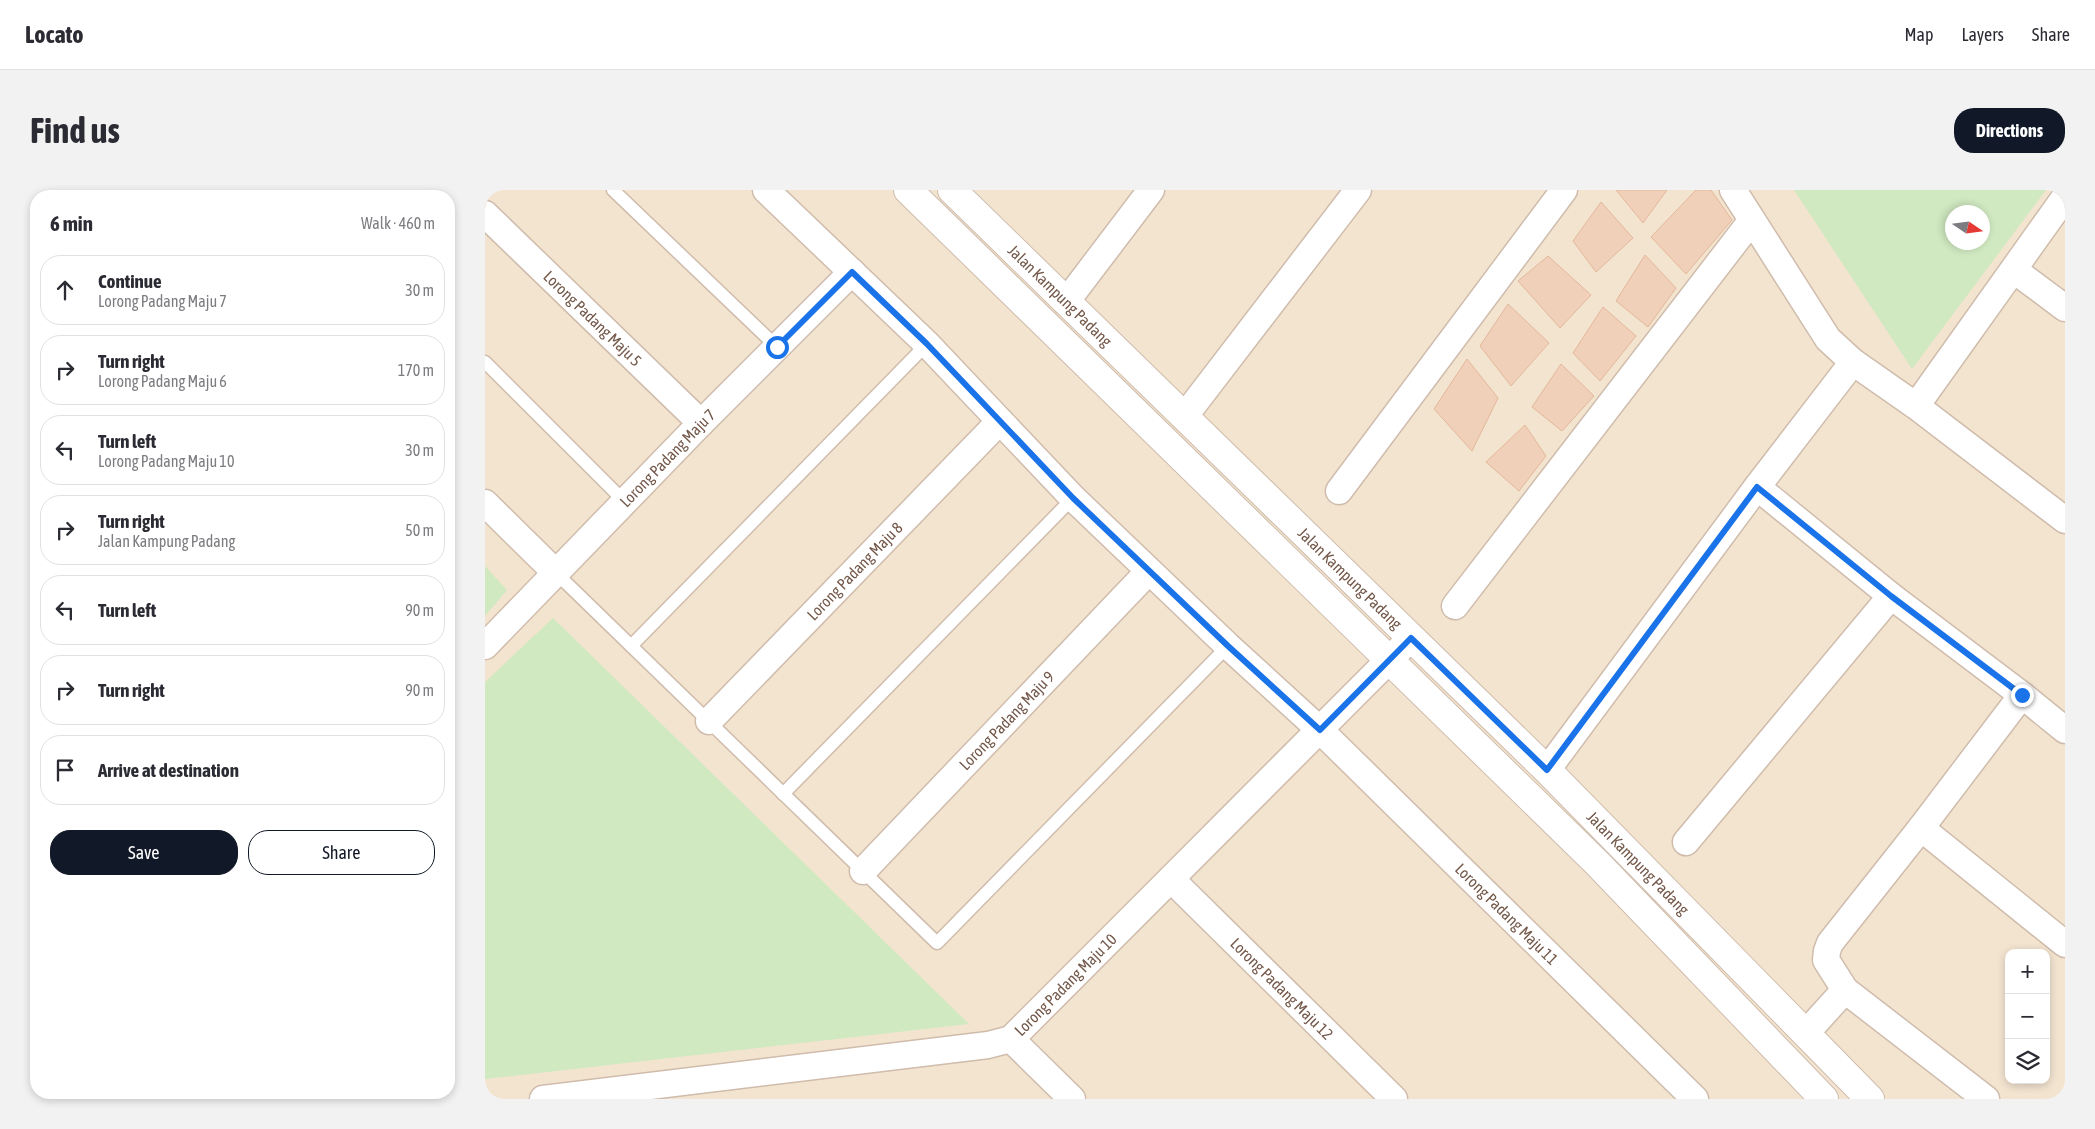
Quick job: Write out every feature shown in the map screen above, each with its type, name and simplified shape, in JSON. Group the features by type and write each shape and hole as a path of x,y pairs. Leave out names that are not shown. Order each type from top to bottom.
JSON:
{"street":[{"name":"Lorong Padang Maju 11","path":"766,190 927,344 1073,498 1228,646 1320,730 1695,1099"},
{"name":"Jalan Kampung Padang","path":"908,190 1597,863 1825,1099"},
{"name":"Jalan Kampung Padang","path":"951,190 1547,770 1870,1099"},
{"path":"1066,302 1151,190"},
{"path":"1184,417 1358,190"},
{"path":"1733,190 1828,339 1853,362 1916,406 2065,520"},
{"path":"1339,491 1558,192"},
{"path":"1916,406 2015,270 2065,197"},
{"name":"Lorong Padang Maju 5","path":"485,214 701,423"},
{"path":"1455,606 1752,220"},
{"path":"2015,270 2065,308"},
{"name":"Lorong Padang Maju 7","path":"485,646 624,501 852,272"},
{"path":"1547,770 1757,487 1853,362"},
{"name":"Lorong Padang Maju 8","path":"709,721 1000,421"},
{"path":"1757,487 1891,596 2065,730"},
{"path":"485,503 555,572"},
{"name":"Lorong Padang Maju 9","path":"863,871 1149,571"},
{"path":"1686,842 1891,596"},
{"name":"Lorong Padang Maju 10","path":"543,1099 629,1094 988,1045 1011,1039 1411,638"},
{"path":"1986,1099 1845,990 1826,960 1830,943 1921,828 2022,695"},
{"path":"1921,828 2065,944"},
{"name":"Lorong Padang Maju 12","path":"1171,879 1394,1099"},
{"path":"1806,1033 1845,990"},
{"path":"1011,1039 1072,1099"}],"lane":[{"path":"613,190 777,347"},
{"path":"631,646 927,344"},
{"path":"485,362 624,501"},
{"path":"783,794 1073,498"},
{"path":"555,572 937,942 1228,646"}],"shaded area":[{"path":"485,190 2065,190 2065,1099 485,1099"}],"green space":[{"path":"1794,190 2046,190 1912,369"},
{"path":"485,566 507,590 485,616"},
{"path":"553,618 969,1024 485,1079 485,682"}],"building":[{"path":"1616,190 1667,190 1643,223"},
{"path":"1696,190 1711,190 1732,220 1686,274 1651,237"},
{"path":"1601,202 1633,238 1596,272 1573,241"},
{"path":"1645,255 1676,288 1648,327 1616,301"},
{"path":"1548,256 1591,295 1560,328 1518,281"},
{"path":"1508,304 1549,343 1511,386 1480,346"},
{"path":"1603,307 1636,336 1600,381 1573,353"},
{"path":"1467,359 1498,398 1472,451 1434,409"},
{"path":"1561,364 1594,396 1562,431 1532,407"},
{"path":"1525,425 1546,456 1519,491 1486,462"}],"route":[{"path":"777,347 852,272 927,344 1073,498 1228,646 1320,730 1411,638 1547,770 1757,487 1891,596 2022,695"}]}
